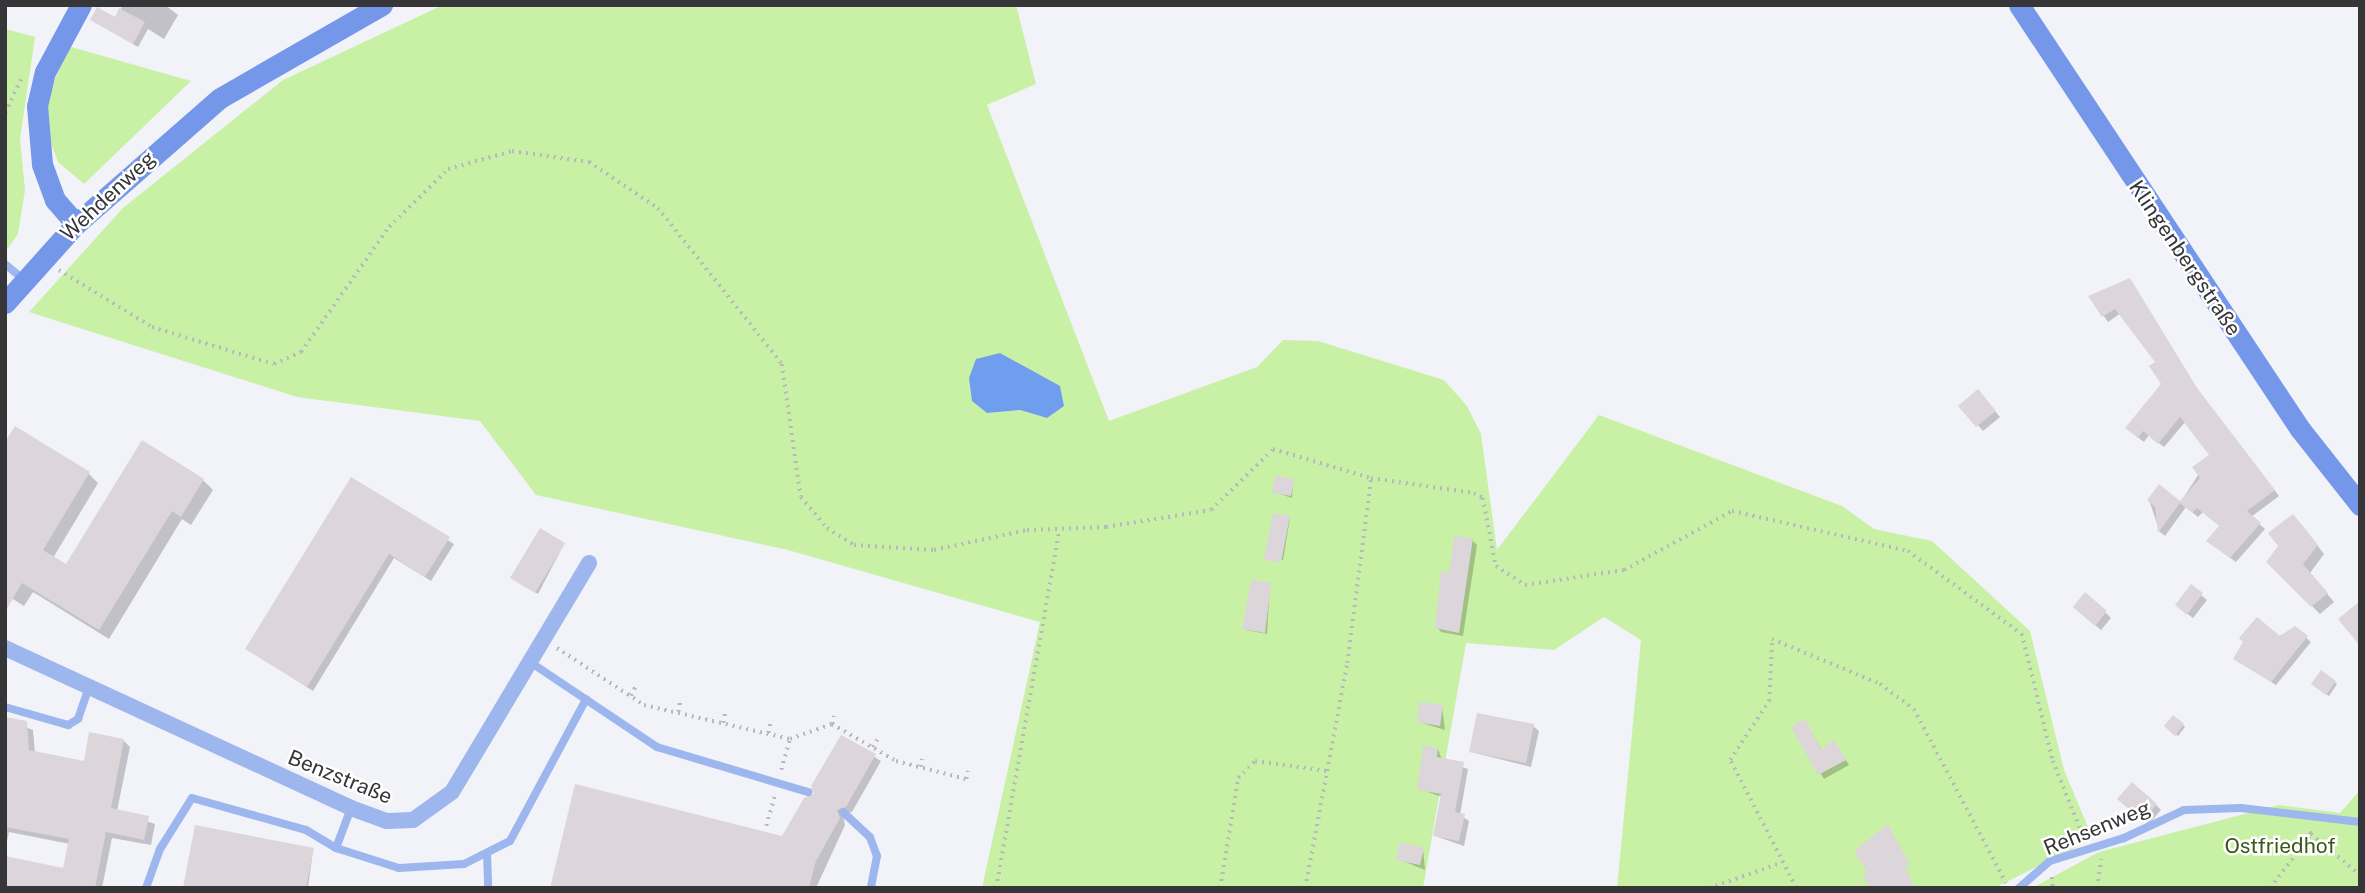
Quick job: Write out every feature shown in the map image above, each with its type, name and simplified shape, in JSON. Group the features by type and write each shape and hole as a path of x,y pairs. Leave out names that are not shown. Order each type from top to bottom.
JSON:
{"street":[{"path":"76,224 55,200 42,164 37,106 45,72 81,5"},
{"name":"Wehdenweg","path":"5,303 76,224 220,98 382,5"},
{"name":"Klingenbergstraße","path":"2019,5 2300,429 2360,505"},
{"name":"Benzstraße","path":"5,648 351,808 386,821 413,820 435,810 530,662 589,563"}],"lane":[{"path":"5,264 24,279"},
{"path":"530,662 657,747 808,792"},
{"path":"5,707 68,725 78,719 89,687"},
{"path":"146,888 160,849 192,798 306,830 336,848 399,868 464,864 510,842 586,699"},
{"path":"336,848 351,808"},
{"name":"Rehsenweg","path":"2019,888 2050,861 2088,846 2124,838 2185,810 2308,814 2360,822"},
{"path":"843,812 870,837 877,856 871,888"},
{"path":"487,853 488,888"}],"path":[{"path":"43,258 80,287 152,327 275,364 301,352 389,227 448,169 512,151 589,162 658,208 782,363 802,498 827,528 854,545 934,550 1027,530 1059,531 1212,510 1273,449 1371,478 1483,498 1496,566 1525,585 1624,570 1732,511 1908,551 2022,634 2053,761 2088,846"},
{"path":"1305,888 1327,771 1371,478"},
{"path":"996,888 1052,590 1059,531"},
{"path":"544,639 631,696 678,712 790,739 832,724 872,747 920,767 966,779 968,771"},
{"path":"1796,888 1730,760 1769,701 1772,639 1880,684 1914,709 2009,888"},
{"path":"631,696 636,685"},
{"path":"678,712 680,702"},
{"path":"723,723 724,713"},
{"path":"832,724 835,716"},
{"path":"768,733 770,724"},
{"path":"778,781 790,739"},
{"path":"872,747 877,740"},
{"path":"920,767 922,759"},
{"path":"1220,888 1238,778 1255,761 1327,771"},
{"path":"766,826 772,803"},
{"path":"2308,814 2311,834 2360,875"},
{"path":"2270,888 2311,834"},
{"path":"2097,888 2102,857"},
{"path":"1709,888 1782,863"}],"green space":[{"path":"443,5 1016,5 1036,84 987,105 1109,421 1257,367 1283,340 1318,341 1444,380 1467,406 1481,434 1497,550 1599,415 1842,506 1874,529 1932,541 2030,631 2064,770 2093,839 1994,888 1617,888 1641,640 1604,617 1554,650 1466,643 1423,888 982,888 1040,622 788,550 536,495 480,421 297,397 29,312 123,208 283,80","holes":["1000,353 1019,369 1047,418 1020,410 987,413"]},
{"path":"5,29 35,37 20,139 25,190 18,234 5,252"},
{"path":"68,46 191,81 84,184 58,162 47,133 46,102"},
{"name":"Ostfriedhof","path":"2360,790 2360,888 2032,888 2099,852 2279,805 2340,813"}],"water":[{"path":"1000,353 1060,386 1064,406 1047,418 1020,410 987,413 972,401 969,378 976,359"}],"building":[{"path":"97,7 115,17 119,8 145,22 133,44 90,20"},
{"path":"2130,278 2197,388 2275,490 2247,511 2261,523 2230,558 2206,541 2219,526 2197,508 2192,513 2180,503 2158,533 2155,507 2147,500 2159,484 2180,501 2200,478 2192,467 2209,455 2180,417 2158,444 2143,431 2138,438 2125,428 2161,384 2149,366 2155,362 2115,309 2102,317 2088,296"},
{"path":"1978,389 1996,411 1976,427 1958,406"},
{"path":"15,426 90,472 43,550 66,564 142,440 204,479 181,517 172,511 99,630 22,583 5,612 5,442"},
{"path":"1275,476 1294,479 1291,496 1272,493"},
{"path":"351,477 450,537 425,577 389,554 307,687 245,649"},
{"path":"1273,513 1290,516 1281,562 1264,560"},
{"path":"2293,514 2318,545 2303,564 2328,593 2311,607 2266,562 2278,546 2268,533"},
{"path":"540,528 565,543 535,593 510,578"},
{"path":"1454,536 1473,538 1459,633 1435,628 1441,571 1449,573"},
{"path":"1251,580 1271,583 1265,633 1242,629"},
{"path":"2191,584 2203,593 2187,615 2175,605"},
{"path":"2085,592 2107,611 2095,626 2073,607"},
{"path":"2360,601 2360,646 2338,619"},
{"path":"2257,617 2280,636 2295,626 2308,636 2271,682 2233,659 2243,642 2239,638"},
{"path":"2321,670 2336,681 2326,695 2311,684"},
{"path":"1420,702 1443,705 1440,726 1417,722"},
{"path":"1477,713 1534,724 1526,763 1469,752"},
{"path":"2173,715 2184,724 2175,736 2164,726"},
{"path":"5,717 27,721 29,750 84,761 89,732 124,739 111,808 149,816 144,840 106,832 95,888 5,888 5,856 63,868 69,839 5,827"},
{"path":"1805,719 1821,749 1834,740 1846,760 1818,775 1791,727"},
{"path":"841,735 876,754 846,807 837,810 840,818 816,861 809,888 550,888 575,784 782,836 804,798 814,794 811,786"},
{"path":"1423,746 1438,748 1437,757 1464,762 1455,812 1465,814 1459,841 1433,836 1441,794 1417,790"},
{"path":"2132,782 2157,804 2143,821 2117,799"},
{"path":"1888,824 1910,865 1905,867 1915,888 1870,888 1863,875 1867,872 1854,851"},
{"path":"195,825 314,848 306,888 183,888"},
{"path":"1400,842 1424,848 1420,865 1396,860"}]}
